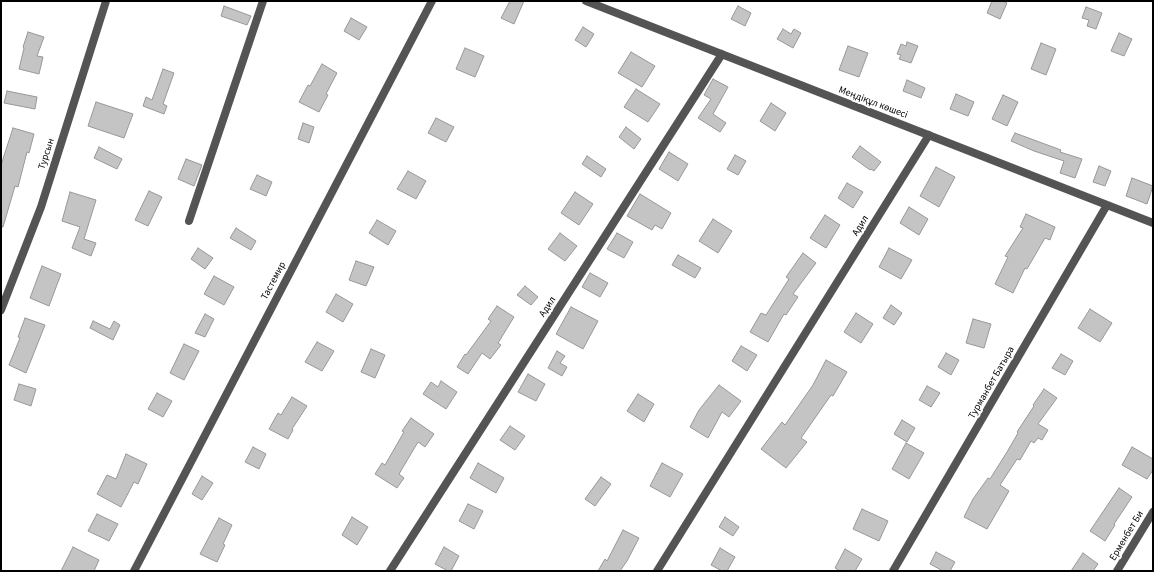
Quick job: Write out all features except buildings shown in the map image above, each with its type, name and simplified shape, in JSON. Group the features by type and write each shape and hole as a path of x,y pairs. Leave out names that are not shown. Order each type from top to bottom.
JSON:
{"street":[{"name":"Турсын","path":"1,310 41,207 106,1"},
{"path":"189,221 263,1"},
{"name":"Тастемир","path":"134,571 432,1"},
{"name":"Меңдіқұл көшесі","path":"586,1 1153,223"},
{"name":"Адил","path":"390,571 722,54"},
{"name":"Адил","path":"657,571 929,135"},
{"name":"Турманбет Батыра","path":"893,571 1107,205"},
{"name":"Ерменбет Би","path":"1117,571 1153,512"}]}
